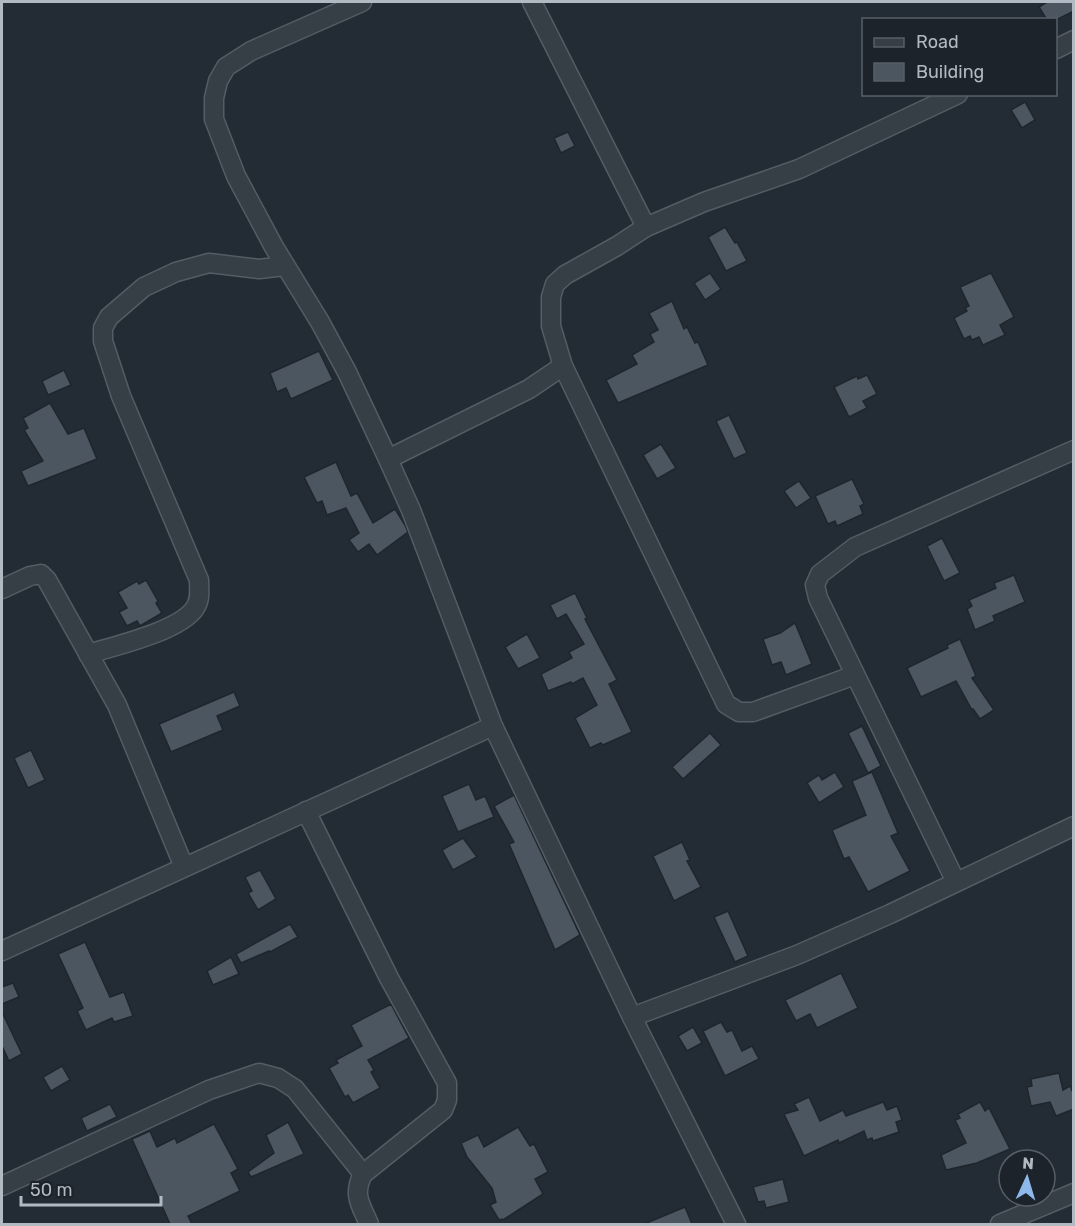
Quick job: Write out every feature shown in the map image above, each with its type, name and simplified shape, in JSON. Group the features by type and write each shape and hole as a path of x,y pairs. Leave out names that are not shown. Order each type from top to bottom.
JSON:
{"street":[{"path":"362,2 251,51 226,67 218,81 214,98 214,119 236,176 285,266 320,322 388,459 411,510 493,726 632,1017 736,1224"},
{"path":"532,2 646,226"},
{"path":"1057,48 1074,40"},
{"path":"855,675 753,712 739,712 726,704 563,366 551,326 551,297 555,284 565,275 617,246 646,226 704,202 799,169 954,96"},
{"path":"88,654 145,637 180,621 195,608 200,596 199,580 121,396 103,341 103,328 109,316 144,287 176,272 209,263 259,269 285,266"},
{"path":"388,459 529,389 563,366"},
{"path":"956,882 818,598 815,585 820,573 855,547 1074,450"},
{"path":"2,589 30,576 40,574 47,580 117,705 184,867"},
{"path":"2,951 493,726"},
{"path":"306,811 389,978 447,1083 447,1100 443,1110 363,1174 357,1186 357,1197 369,1224"},
{"path":"632,1017 797,955 1074,826"},
{"path":"2,1186 209,1090 259,1073 278,1078 295,1089 363,1174"},
{"path":"1000,1224 1074,1193"}],"building":[{"path":"1047,2 1074,2 1074,11 1057,20 1046,18 1039,7"},
{"path":"1025,102 1035,120 1022,128 1011,110"},
{"path":"568,132 575,146 561,153 554,138"},
{"path":"725,227 735,243 737,242 747,261 726,271 708,237"},
{"path":"710,273 721,289 705,300 694,283"},
{"path":"991,273 1014,317 1000,325 1005,335 983,345 979,337 972,340 970,336 964,339 954,318 967,311 965,308 969,306 960,287"},
{"path":"672,301 684,329 687,327 695,343 698,342 708,365 618,403 606,380 637,364 632,355 654,342 650,334 658,330 649,313"},
{"path":"319,351 333,380 291,399 286,388 277,392 270,373"},
{"path":"64,370 71,385 48,395 42,381"},
{"path":"867,375 877,394 863,401 867,408 849,417 834,387 857,376 858,379"},
{"path":"50,403 68,434 84,428 97,459 28,486 21,471 43,461 24,430 28,428 23,418"},
{"path":"729,415 747,453 734,459 716,421"},
{"path":"661,444 676,468 657,479 643,455"},
{"path":"336,462 351,496 357,493 373,523 395,509 405,525 408,532 377,555 369,544 358,552 349,540 359,533 346,508 327,515 322,501 317,503 304,477"},
{"path":"852,479 864,504 860,506 863,514 837,526 835,521 828,524 815,496"},
{"path":"799,481 811,498 796,508 784,491"},
{"path":"942,538 960,573 944,581 927,546"},
{"path":"1014,575 1025,602 993,616 995,621 975,630 967,609 972,606 969,600 996,588 994,583"},
{"path":"146,580 162,613 140,626 137,621 127,626 119,612 127,608 118,592 137,581 139,584"},
{"path":"575,593 587,618 585,619 617,680 609,684 632,732 603,745 601,743 590,748 575,718 597,705 583,678 548,691 541,674 572,658 569,652 584,644 566,614 557,619 550,605"},
{"path":"795,623 812,664 786,675 781,662 772,665 763,639 780,633"},
{"path":"527,634 540,658 518,669 505,647"},
{"path":"960,639 976,676 972,678 994,710 980,719 972,710 956,681 921,697 907,668 948,648 947,645"},
{"path":"234,692 240,706 217,716 223,730 171,752 159,724"},
{"path":"862,726 881,766 868,773 848,733"},
{"path":"710,733 721,745 683,779 672,767"},
{"path":"31,750 45,780 28,788 14,758"},
{"path":"835,772 844,787 819,803 807,783 819,775 822,780"},
{"path":"872,772 898,833 891,836 910,871 868,892 849,857 844,859 832,830 866,815 852,781"},
{"path":"469,784 476,800 485,796 494,817 458,832 442,796"},
{"path":"514,795 580,935 555,950 509,844 514,842 494,806"},
{"path":"463,838 477,857 453,870 442,850"},
{"path":"682,842 690,860 687,861 701,887 674,901 653,856"},
{"path":"260,870 276,899 258,910 248,893 252,891 245,877"},
{"path":"728,911 748,956 735,962 714,917"},
{"path":"290,924 298,937 270,952 241,963 236,954"},
{"path":"85,942 110,997 124,992 133,1016 114,1022 112,1018 86,1030 77,1011 83,1008 58,954"},
{"path":"231,957 239,974 213,985 207,971"},
{"path":"841,973 858,1008 817,1028 810,1014 796,1021 785,1000"},
{"path":"13,983 19,997 2,1004 2,987"},
{"path":"391,1004 409,1038 368,1060 374,1070 371,1072 380,1088 353,1103 348,1095 345,1097 329,1068 338,1063 336,1060 362,1046 351,1025"},
{"path":"2,1012 22,1054 9,1061 2,1046"},
{"path":"721,1022 727,1032 732,1030 742,1051 752,1046 759,1059 725,1076 703,1031"},
{"path":"693,1027 702,1043 687,1051 678,1036"},
{"path":"62,1066 70,1080 51,1091 43,1077"},
{"path":"1059,1073 1063,1090 1070,1086 1074,1095 1074,1109 1056,1116 1050,1102 1031,1106 1027,1087 1032,1086 1031,1079"},
{"path":"809,1097 820,1121 843,1110 846,1116 883,1102 887,1110 897,1106 902,1120 896,1122 899,1132 873,1141 872,1138 867,1140 864,1131 804,1156 784,1114 798,1110 794,1104"},
{"path":"980,1102 985,1111 989,1108 1009,1148 997,1148 997,1155 977,1163 946,1170 941,1155 966,1143 955,1120 960,1118 958,1114"},
{"path":"110,1104 117,1117 87,1131 81,1118"},
{"path":"288,1122 304,1154 251,1177 248,1172 274,1153 266,1135"},
{"path":"214,1124 238,1169 231,1173 240,1191 188,1216 192,1224 170,1224 132,1139 150,1131 157,1147 175,1138 177,1143"},
{"path":"518,1127 530,1146 534,1144 548,1172 535,1179 543,1194 503,1220 499,1220 490,1205 496,1202 492,1188 467,1157 461,1143 478,1135 484,1147"},
{"path":"783,1179 789,1202 766,1208 764,1201 758,1202 753,1187"},
{"path":"685,1207 692,1224 644,1224"}]}
